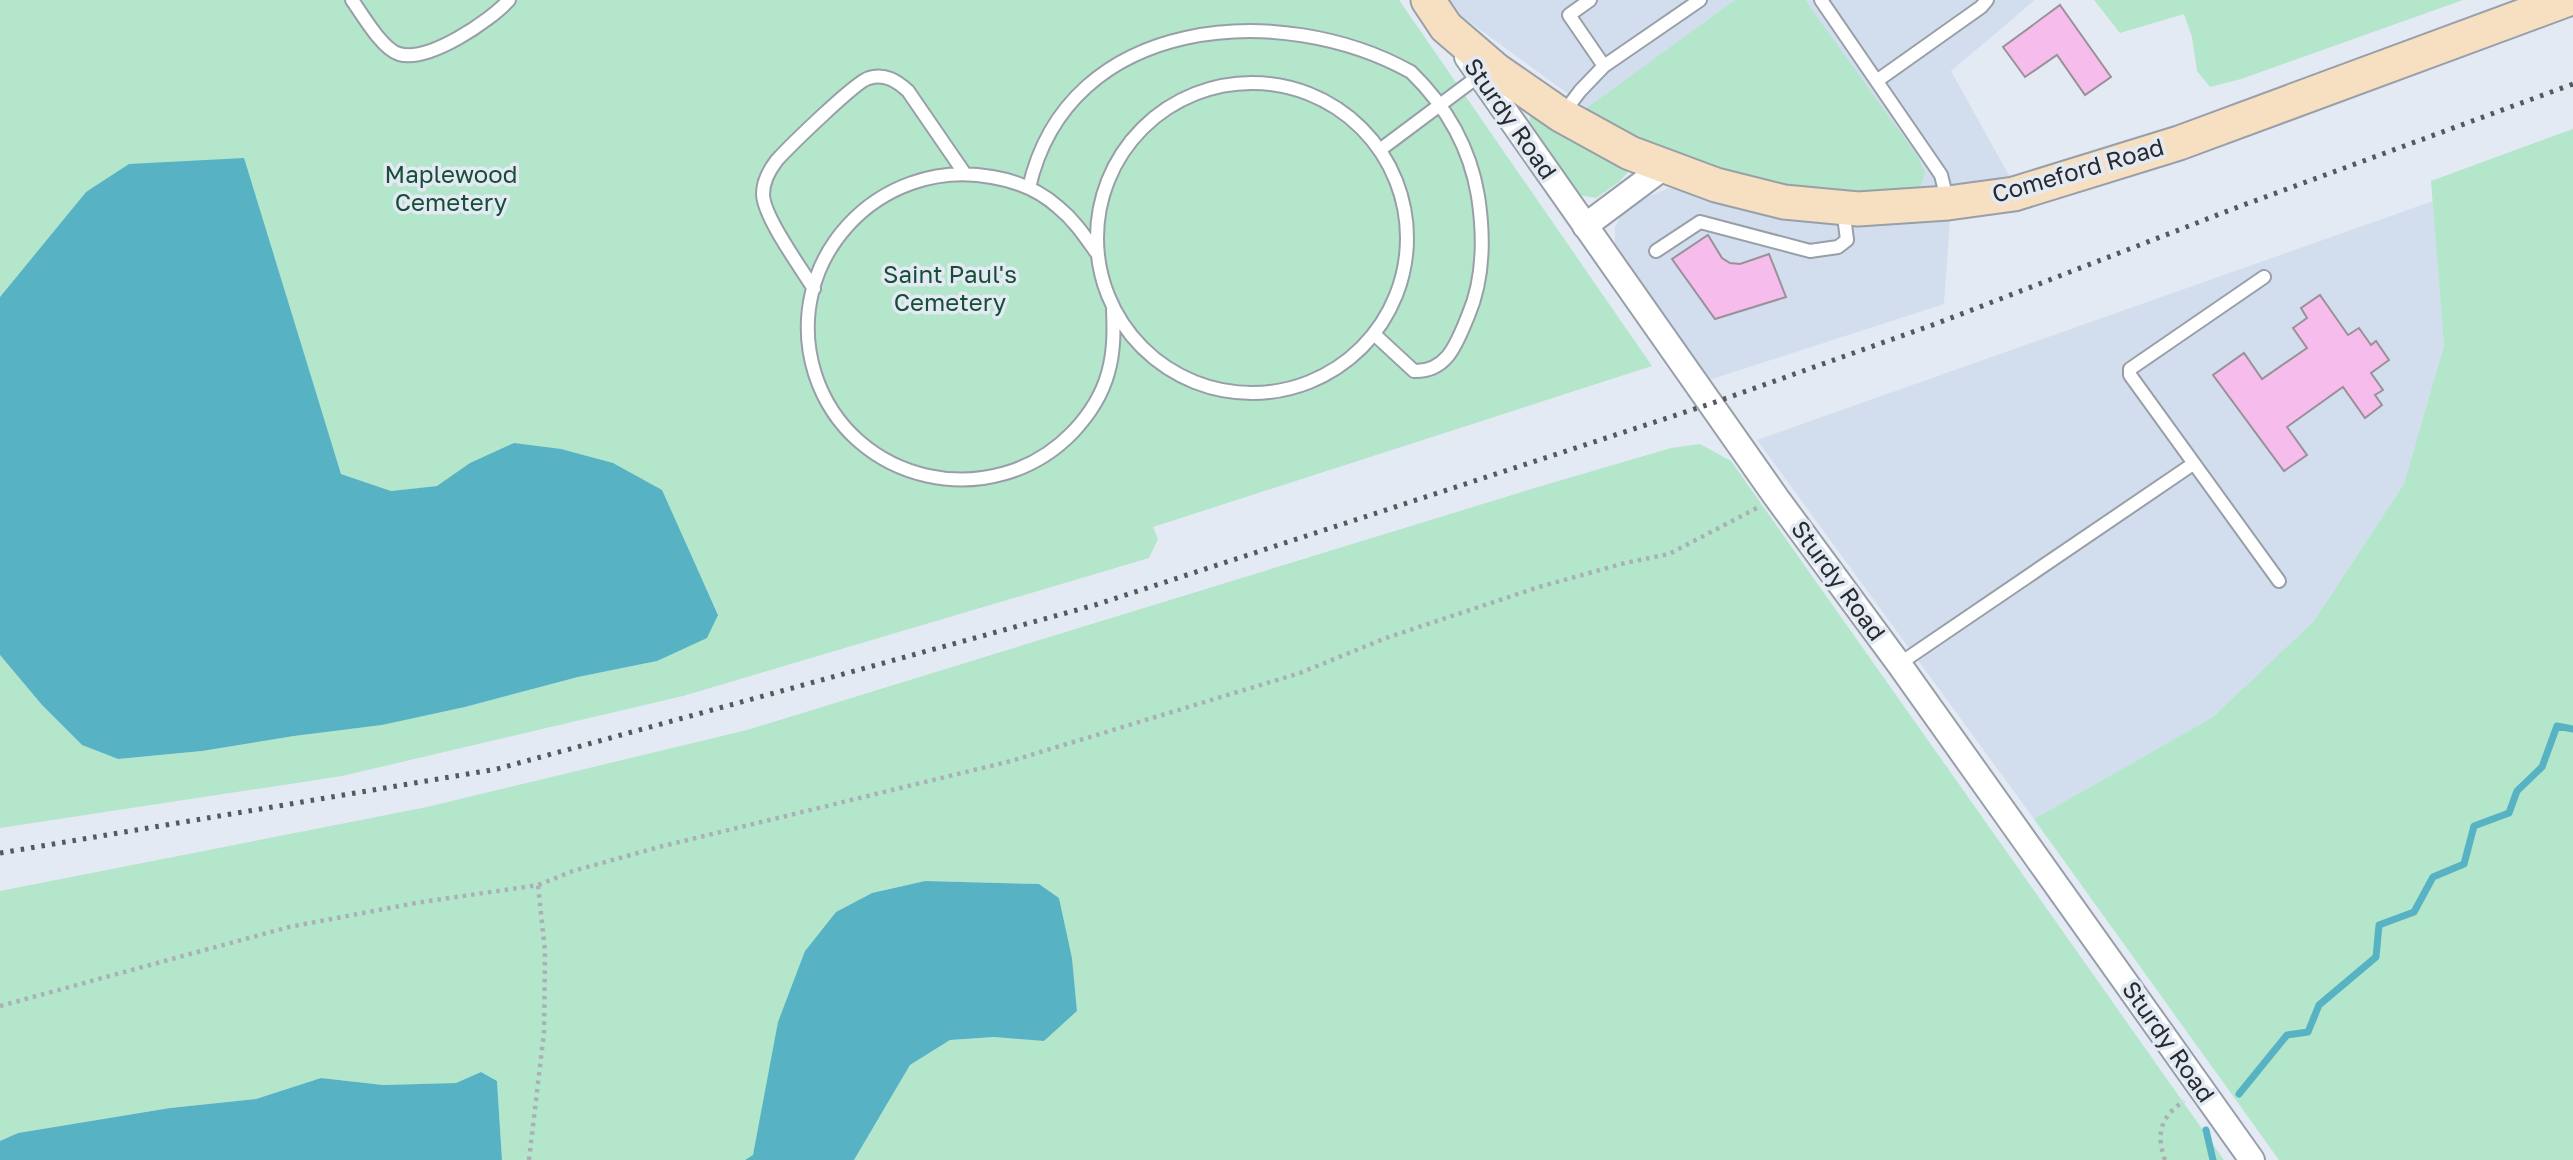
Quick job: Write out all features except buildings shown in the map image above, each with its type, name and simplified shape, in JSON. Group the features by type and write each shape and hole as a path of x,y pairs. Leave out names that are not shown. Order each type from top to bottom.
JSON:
{"street":[{"name":"Comeford Road","path":"1437,13 1496,70 1595,135 1664,167 1716,185 1784,202 1858,209 1948,203 2014,194 2179,143 2566,0"},
{"name":"Sturdy Road","path":"1437,13 1776,497 1899,664 2252,1160"},
{"path":"1585,226 1664,167"}],"lane":[{"path":"352,0 381,39 391,50 400,54 429,51 497,14 509,0"},
{"path":"1590,0 1569,15 1604,66"},
{"path":"1562,115 1604,66 1700,0"},
{"path":"1821,0 1941,175 1948,203"},
{"path":"1878,80 1987,0"},
{"path":"1367,39 1394,56 1425,85 1440,104 1461,141 1470,165 1482,220 1481,264 1471,310 1456,345 1442,364 1427,371 1414,371 1374,334"},
{"path":"1029,188 1036,159 1052,124 1077,89 1104,62 1133,41"},
{"path":"1381,149 1480,75"},
{"path":"814,289 767,212 763,194 767,176 777,160 851,90 868,78 896,80 908,91 965,174"},
{"path":"1096,252 1099,209 1106,185 1117,161 1134,137 1152,119 1192,95 1239,83 1266,83 1297,89 1324,100 1348,115 1381,149 1394,172 1402,196 1407,226 1407,255 1400,288 1390,310 1374,334 1353,356 1331,372 1302,385 1282,391 1234,393 1185,379 1164,367 1145,351 1128,333 1113,310"},
{"path":"965,174 1006,179 1029,188 1067,215 1096,252 1113,310 1115,343 1108,376 1098,398 1083,421 1061,444 1040,459 1012,472 967,480 944,480 896,466 856,439 840,421 820,386 810,349 808,322 814,289 828,251 845,227 863,209 883,195 923,178 965,174"},
{"path":"1656,251 1700,222 1810,251 1838,247 1847,240 1843,208"},
{"path":"2264,277 2130,369 2130,375 2278,581"},
{"path":"1899,664 2193,464"}],"path":[{"path":"0,1006 289,927 416,903 538,885 573,871 663,846 1011,761 1300,673 1386,638 1539,587 1669,554 1776,497"},
{"path":"529,1160 544,1032 545,951 538,885"},
{"path":"2165,1160 2161,1149 2160,1126 2174,1108 2202,1089"}],"shaded area":[{"path":"1450,0 2035,0 1951,71 2011,179 1891,192 1620,132 1460,15"},
{"path":"1669,188 1768,211 1950,220 1944,304 1709,380 1615,248 1615,227 1622,214 1640,200"},
{"path":"2433,201 2444,345 2404,484 2314,621 2213,717 2034,819 1757,440"}],"green space":[{"path":"0,0 1399,0 1652,366 1153,527 1158,539 1149,558 683,696 342,776 0,828 0,655 42,705 82,745 118,759 202,751 382,725 465,707 578,677 657,661 718,614 661,491 437,486 391,491 341,474 243,158 86,192 0,297"},
{"path":"1735,0 1805,0 1918,157 1925,173 1918,193 1908,197 1775,189 1640,146 1584,110"},
{"path":"2094,0 2463,0 2241,79 2210,87 2197,71 2192,37 2184,14 2120,33"},
{"path":"1531,114 1622,164 1628,172 1596,198 1579,195 1529,122"},
{"path":"2573,129 2573,1160 2279,1160 2034,819 2213,717 2314,621 2404,484 2444,345 2431,181"},
{"path":"1700,444 1731,461 2224,1160 854,1160 910,1065 950,1040 994,1037 1044,1041 1077,1011 1072,958 1059,898 1039,884 925,881 872,893 836,912 805,951 753,1156 745,1160 502,1160 497,1081 481,1072 456,1083 383,1085 321,1078 256,1099 170,1108 18,1133 0,1141 0,891 427,807 747,730 1538,487 1671,448"}],"water":[{"path":"244,158 341,474 391,491 437,486 470,463 514,443 561,449 613,463 662,490 718,615 707,638 657,661 578,677 465,707 382,725 202,751 118,759 82,745 42,705 0,655 0,297 86,192 129,164"},
{"path":"925,881 1039,884 1059,898 1072,958 1077,1011 1044,1041 994,1037 950,1040 910,1065 854,1160 745,1160 753,1155 778,1022 805,951 836,912 872,893"},
{"path":"481,1072 497,1081 502,1160 0,1160 0,1141 18,1133 170,1108 256,1099 321,1078 383,1085 456,1083"}],"waterway":[{"path":"2239,1094 2287,1035 2308,1032 2319,1005 2376,957 2379,925 2414,912 2433,877 2464,864 2474,826 2509,813 2517,791 2542,767 2557,726 2573,729"},
{"path":"2206,1130 2213,1160"}],"railway":[{"path":"0,853 497,769 1095,605 1710,404 1938,323 2238,207 2573,84"}],"park label":[{"name":"Maplewood Cemetery","path":"451,189"},
{"name":"Saint Paul's Cemetery","path":"950,289"}]}
